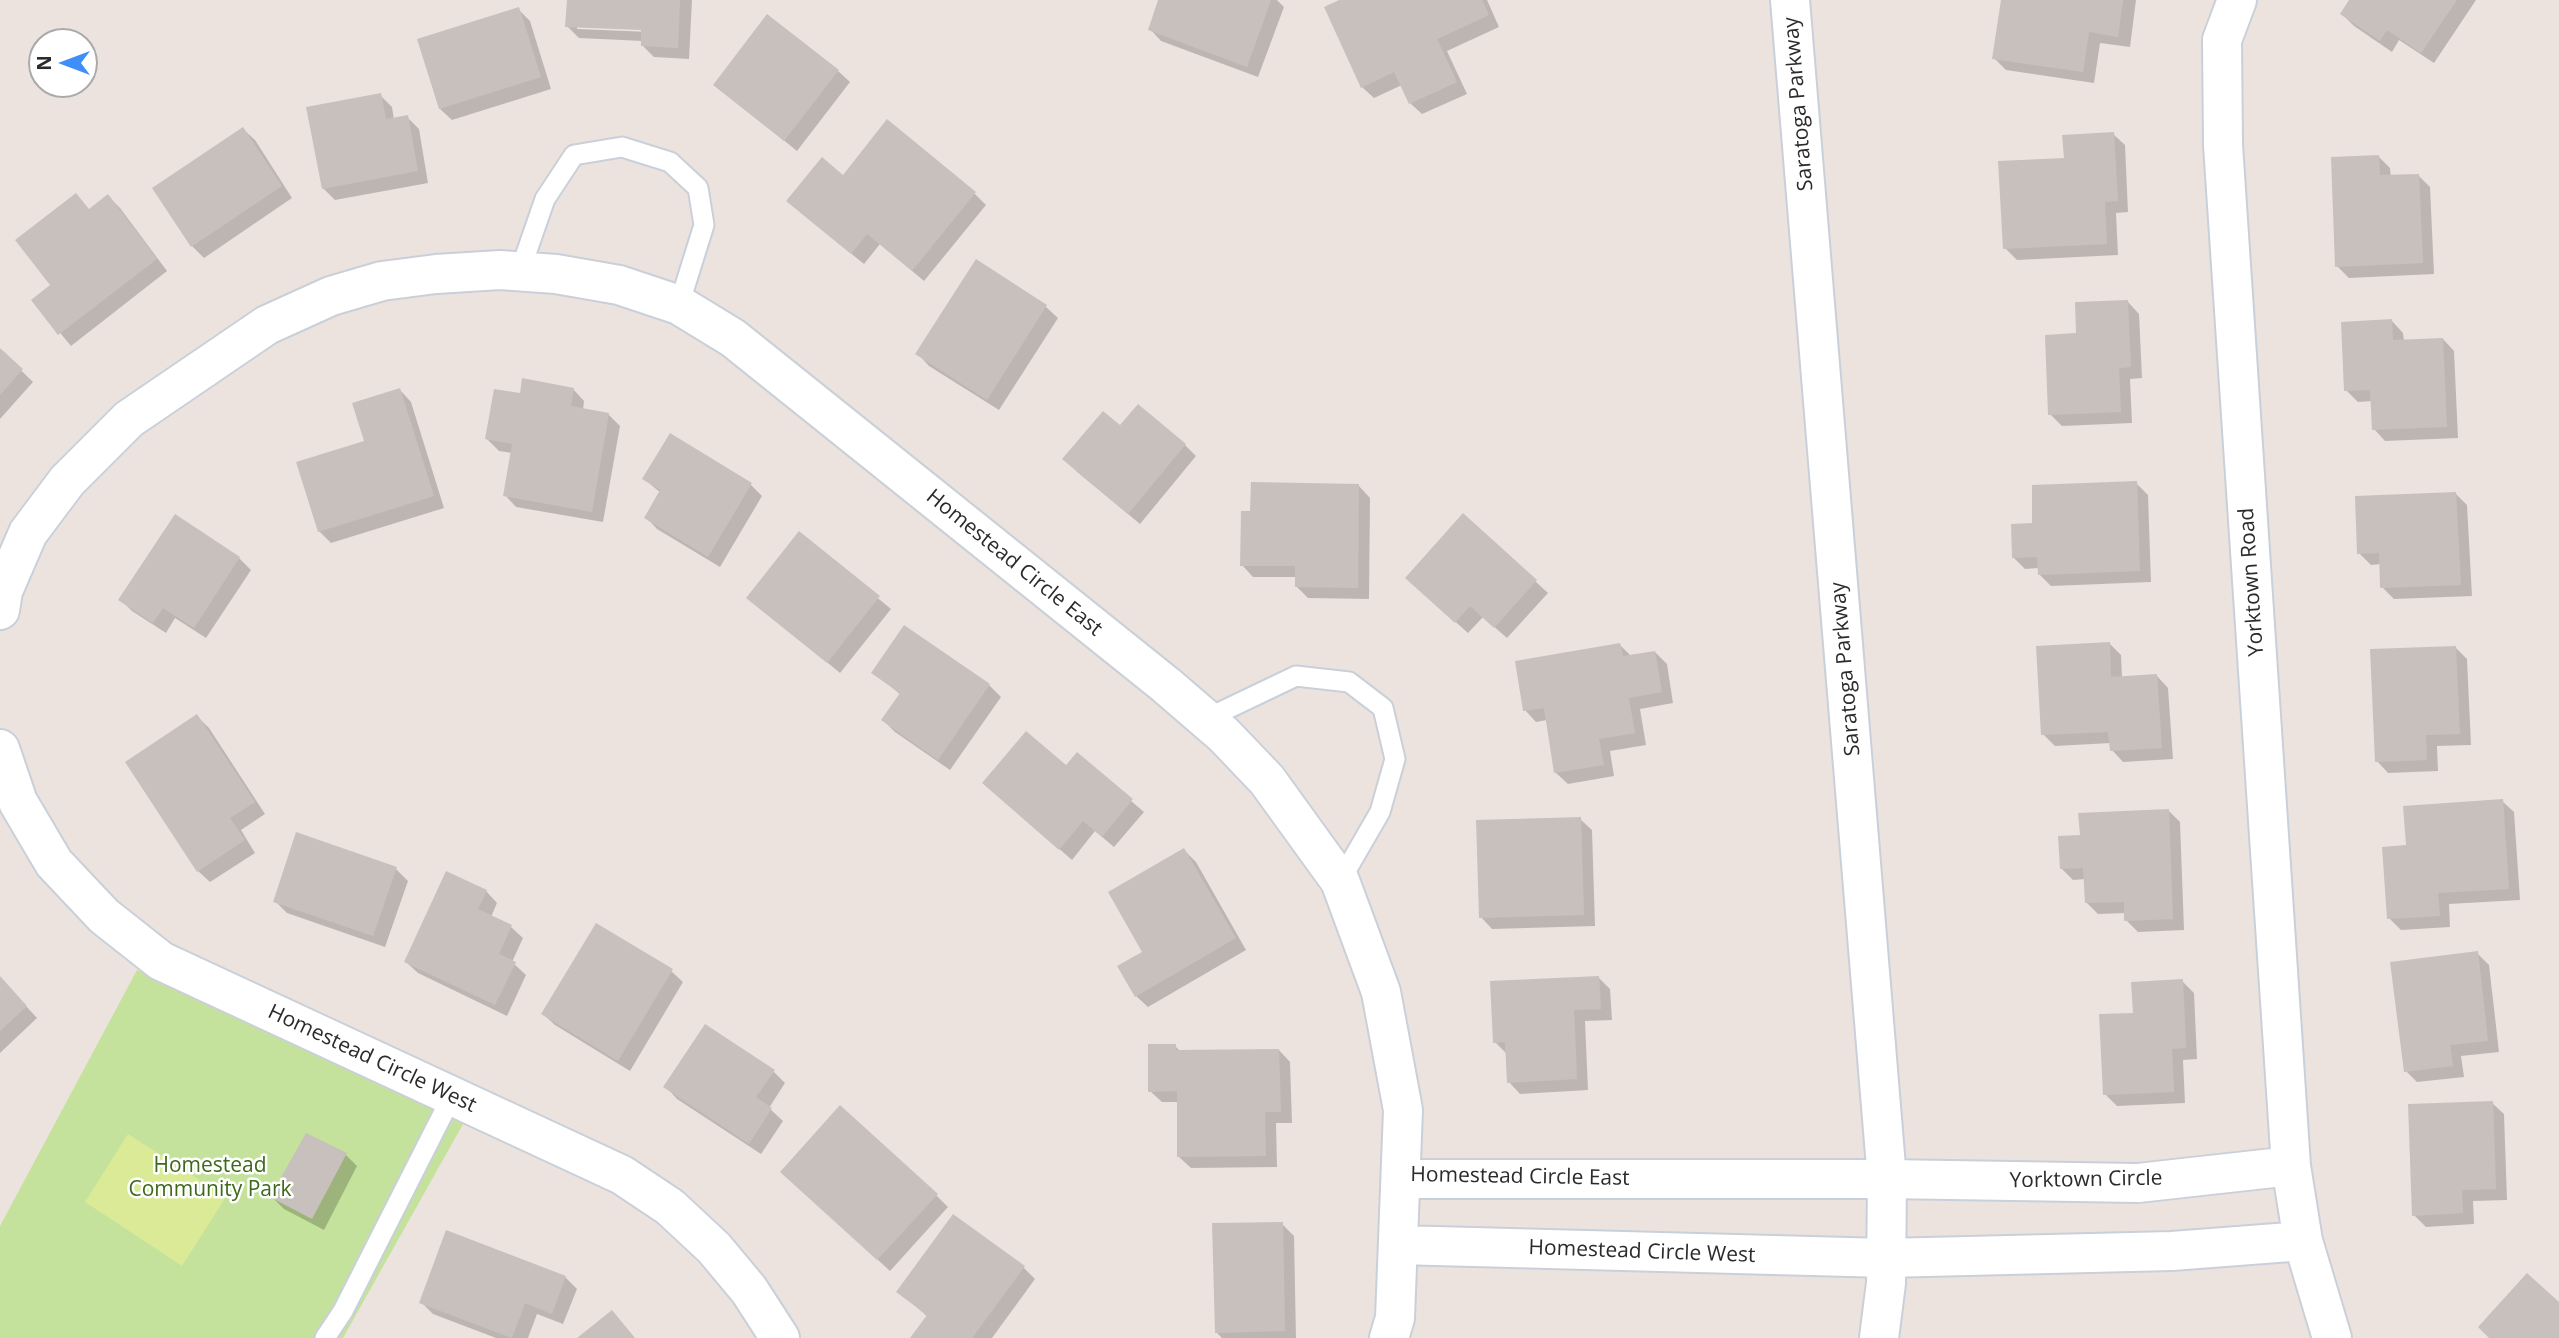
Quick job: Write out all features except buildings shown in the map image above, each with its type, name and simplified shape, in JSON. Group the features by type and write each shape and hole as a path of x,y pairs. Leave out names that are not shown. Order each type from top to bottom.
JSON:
{"street":[{"name":"Saratoga Parkway","path":"1790,0 1812,240 1887,1179 1886,1283 1879,1338"},
{"name":"Yorktown Road","path":"2237,0 2222,40 2223,145 2291,1166"},
{"name":"Homestead Circle East","path":"0,610 3,591 29,533 66,481 129,419 267,325 331,296 383,281 436,274 520,271 619,285 679,305 733,338 1166,685 1206,719 1267,780 1340,881 1381,992 1394,1050 1403,1110 1402,1179 1887,1179"},
{"name":"Homestead Circle West","path":"0,749 18,802 54,863 104,916 161,961 622,1175 670,1207 715,1248 749,1290 780,1338"},
{"name":"Yorktown Circle","path":"1887,1179 2138,1183 2291,1166"},
{"path":"2291,1166 2303,1241 2332,1338"},
{"path":"1389,1338 1395,1318 1402,1179"},
{"path":"1886,1258 2172,1251 2303,1241"},
{"name":"Homestead Circle West","path":"1398,1245 1886,1258"}],"lane":[{"path":"520,271 545,200 574,155 622,146 670,162 698,188 704,225 679,305"},
{"path":"1206,719 1296,676 1349,682 1383,708 1395,759 1380,812 1340,881"},
{"path":"325,1338 343,1311 452,1096"}],"green space":[{"name":"Homestead Community Park","path":"137,970 467,1117 343,1338 0,1338 0,1226"},
{"path":"128,1134 226,1197 182,1266 85,1202"}]}
